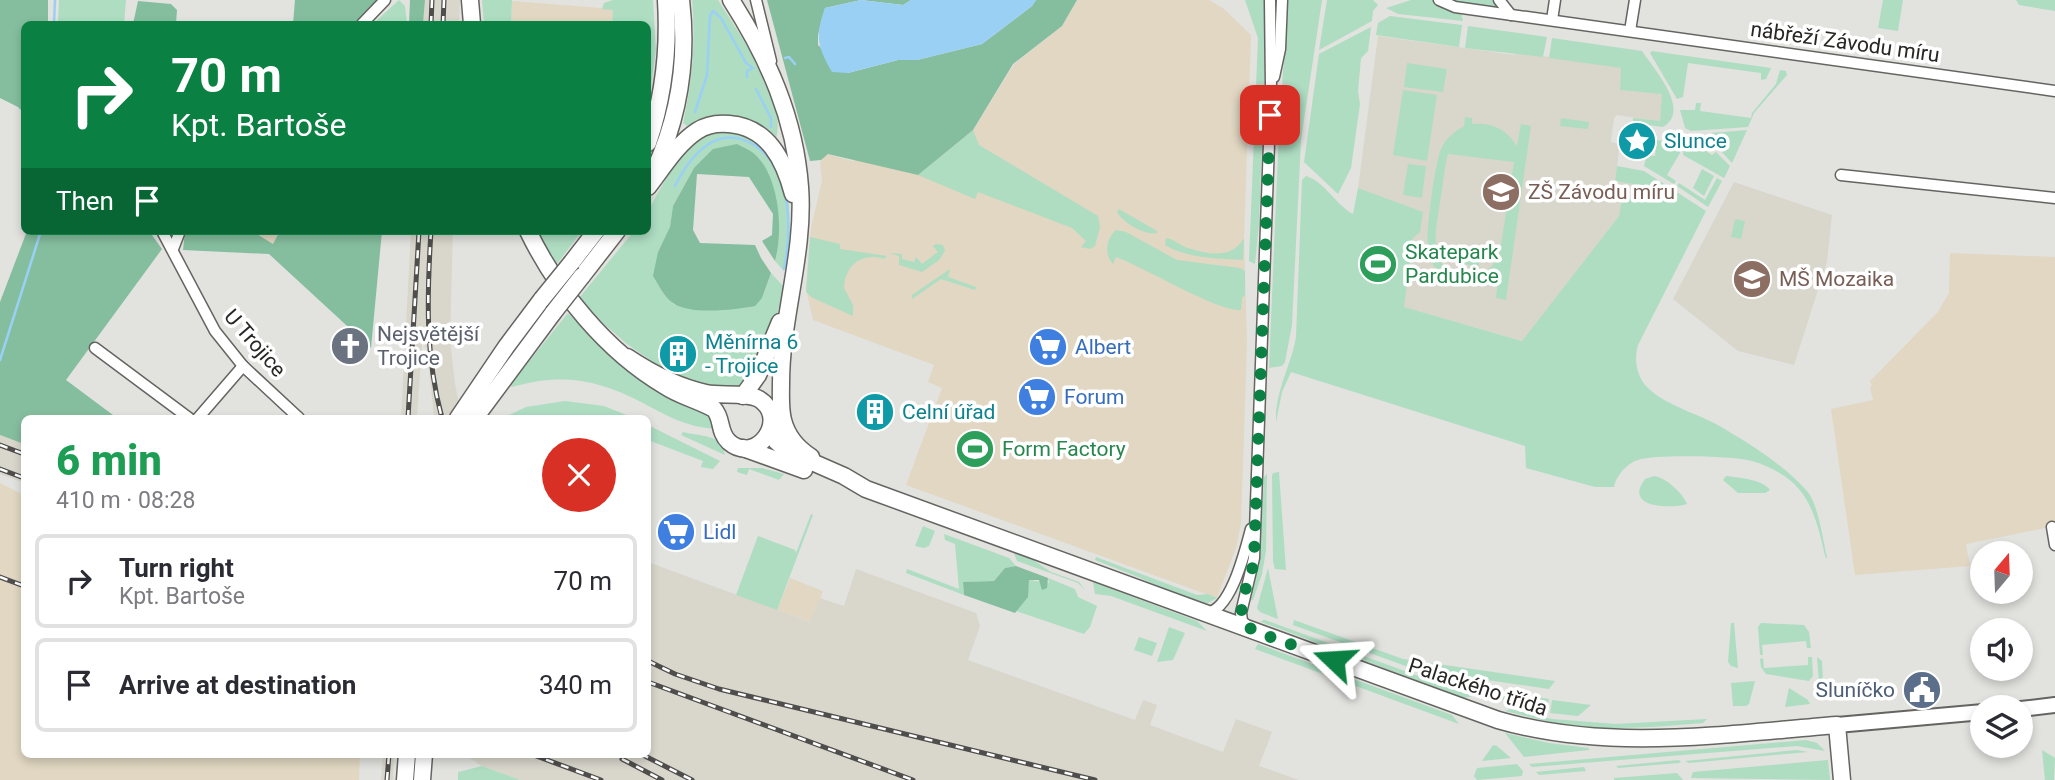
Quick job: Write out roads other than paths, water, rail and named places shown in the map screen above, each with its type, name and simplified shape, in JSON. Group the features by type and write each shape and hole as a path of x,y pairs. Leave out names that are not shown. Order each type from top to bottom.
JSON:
{"main road":[{"path":"470,0 473,21"},
{"path":"473,21 476,0"},
{"path":"651,132 660,101 666,51 664,0"},
{"path":"651,179 666,142 678,99 684,48 681,0"},
{"path":"530,235 544,262 569,299 590,324 627,357 663,385 714,409 720,419 724,437 731,444 749,448 760,444 768,435 772,424 774,379 784,337 796,259 801,213 800,188 788,118 773,75 731,0"},
{"path":"776,152 788,118"},
{"path":"651,182 685,141 698,131 710,125 732,124 749,129 765,138 785,167 797,222 796,259"},
{"path":"465,415 542,299 593,235"},
{"path":"466,415 553,313 614,235"},
{"path":"720,419 725,406 742,396 758,375 790,300"},
{"path":"784,337 781,400 786,430 803,452 844,476"},
{"path":"627,357 681,386 706,393 755,397 769,410 772,424"},
{"name":"Palackého třída","path":"772,424 776,441 784,449 866,489"},
{"name":"Palackého třída","path":"740,448 841,484 866,489 1498,720 1559,734 1629,740 1837,725"},
{"path":"1837,725 1842,780"},
{"path":"405,780 407,758"},
{"path":"422,780 424,758"}],"street":[{"path":"365,21 385,0"},
{"path":"756,0 773,75"},
{"path":"1270,0 1271,88"},
{"path":"1254,631 1241,619 1242,603 1253,565 1271,88 1277,0"},
{"path":"1271,88 1280,54 1282,0"},
{"name":"nábřeží Závodu míru","path":"1440,0 1455,8 2055,91"},
{"path":"1499,0 1511,15"},
{"path":"1552,20 1555,0"},
{"path":"1630,31 1634,0"},
{"path":"1841,175 2055,198"},
{"name":"U Trojice","path":"164,235 215,331 243,366 296,415"},
{"path":"173,249 178,235"},
{"path":"95,348 185,415"},
{"path":"201,415 243,366"},
{"path":"1227,621 1227,597 1245,550 1254,511"},
{"path":"2052,527 2055,545"},
{"path":"1200,612 1213,612 1227,597"},
{"path":"1227,621 1242,603"},
{"path":"2033,708 2055,705"},
{"name":"Palackého třída","path":"1837,725 1970,713"}],"water":[{"path":"861,0 903,5 911,0 1036,0 1032,6 982,44 917,60 898,60 848,73 832,72 819,41 825,8"}],"waterway":[{"path":"54,21 55,0"},
{"path":"695,112 707,75 710,16 713,11 721,18 746,63 753,68 747,71 747,77"},
{"path":"785,58 789,57 795,64"},
{"path":"756,89 771,118 771,127"},
{"path":"675,186 689,163 707,145 730,138 756,146 758,144"},
{"path":"756,146 768,157 783,186 788,219 784,269"},
{"path":"0,360 40,235"}],"railway":[{"path":"431,21 432,0"},
{"path":"443,21 444,0"},
{"path":"408,415 419,235"},
{"path":"431,235 430,348 441,415"},
{"path":"0,445 21,453"},
{"path":"0,469 21,477"},
{"path":"0,577 21,585"},
{"path":"651,662 719,689 1095,780"},
{"path":"651,683 913,780"},
{"path":"387,780 389,758"},
{"path":"542,758 601,780"},
{"path":"649,758 692,780"},
{"path":"622,759 662,780"}],"place":[{"name":"Slunce","path":"1637,141"},
{"name":"ZŠ Závodu míru","path":"1501,192"},
{"name":"Skatepark Pardubice","path":"1378,264"},
{"name":"MŠ Mozaika","path":"1752,279"},
{"name":"Nejsvětější Trojice","path":"350,346"},
{"name":"Albert","path":"1048,347"},
{"name":"Měnírna 6 - Trojice","path":"678,354"},
{"name":"Forum","path":"1037,397"},
{"name":"Celní úřad","path":"875,412"},
{"name":"Form Factory","path":"975,449"},
{"name":"Lidl","path":"676,532"},
{"name":"Sluníčko","path":"1922,690"}]}
